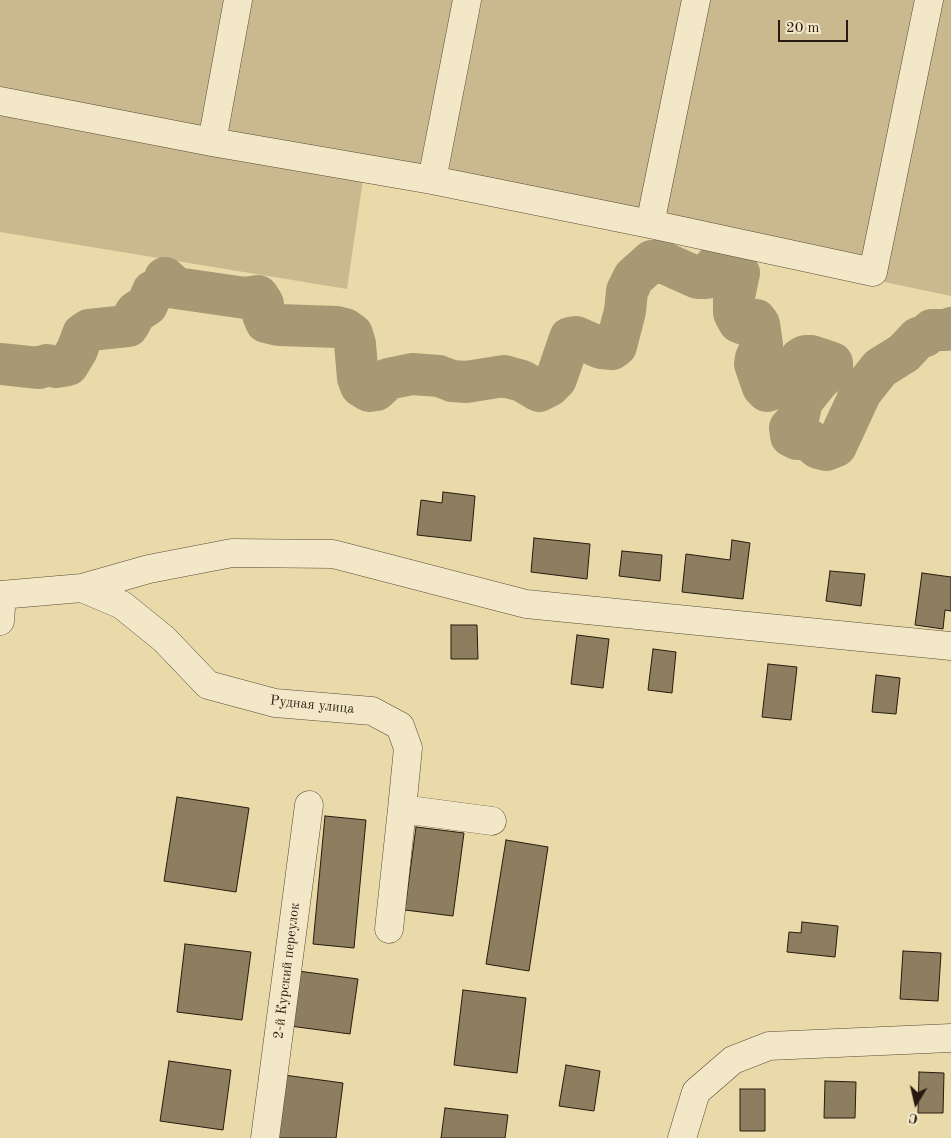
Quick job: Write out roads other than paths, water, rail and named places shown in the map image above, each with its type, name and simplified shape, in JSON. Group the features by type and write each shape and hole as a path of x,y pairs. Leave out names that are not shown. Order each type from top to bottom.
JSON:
{"street":[{"path":"212,142 238,0"},
{"path":"432,180 467,0"},
{"path":"650,224 696,0"},
{"path":"0,101 212,142 432,180 873,272 929,0"},
{"path":"1,603 82,588 149,569 232,553 333,554 526,604 951,646"},
{"name":"Рудная улица","path":"82,588 122,605 164,639 208,685 275,703 372,710 400,726 408,748 389,929"},
{"name":"2-й Курский переулок","path":"265,1138 309,805"},
{"path":"402,809 492,821"},
{"path":"682,1138 696,1092 733,1060 769,1046 951,1038"}],"waterway":[{"path":"0,364 39,368 47,365 56,367 68,365 77,350 83,334 89,330 128,326 136,312 147,305 153,291 161,289 165,278 176,288 245,298 258,296 263,304 263,315 266,322 279,325 337,327 345,329 352,334 355,344 358,378 361,386 369,391 376,390 388,379 412,374 439,376 452,381 466,382 504,376 522,381 539,391 549,386 556,379 570,338 576,337 601,348 612,349 616,346 625,311 627,291 634,277 652,261 660,261 698,278 706,278 712,275 715,266 721,265 735,267 739,273 734,297 734,313 739,322 744,324 751,320 756,320 759,324 762,345 755,364 763,387 767,391 780,384 800,359 805,356 811,356 832,363 832,368 819,380 802,401 798,419 790,428 791,436 797,439 808,439 818,448 826,450 836,446 861,392 880,368 904,353 918,338 925,336 932,330 947,330 951,328"}]}
